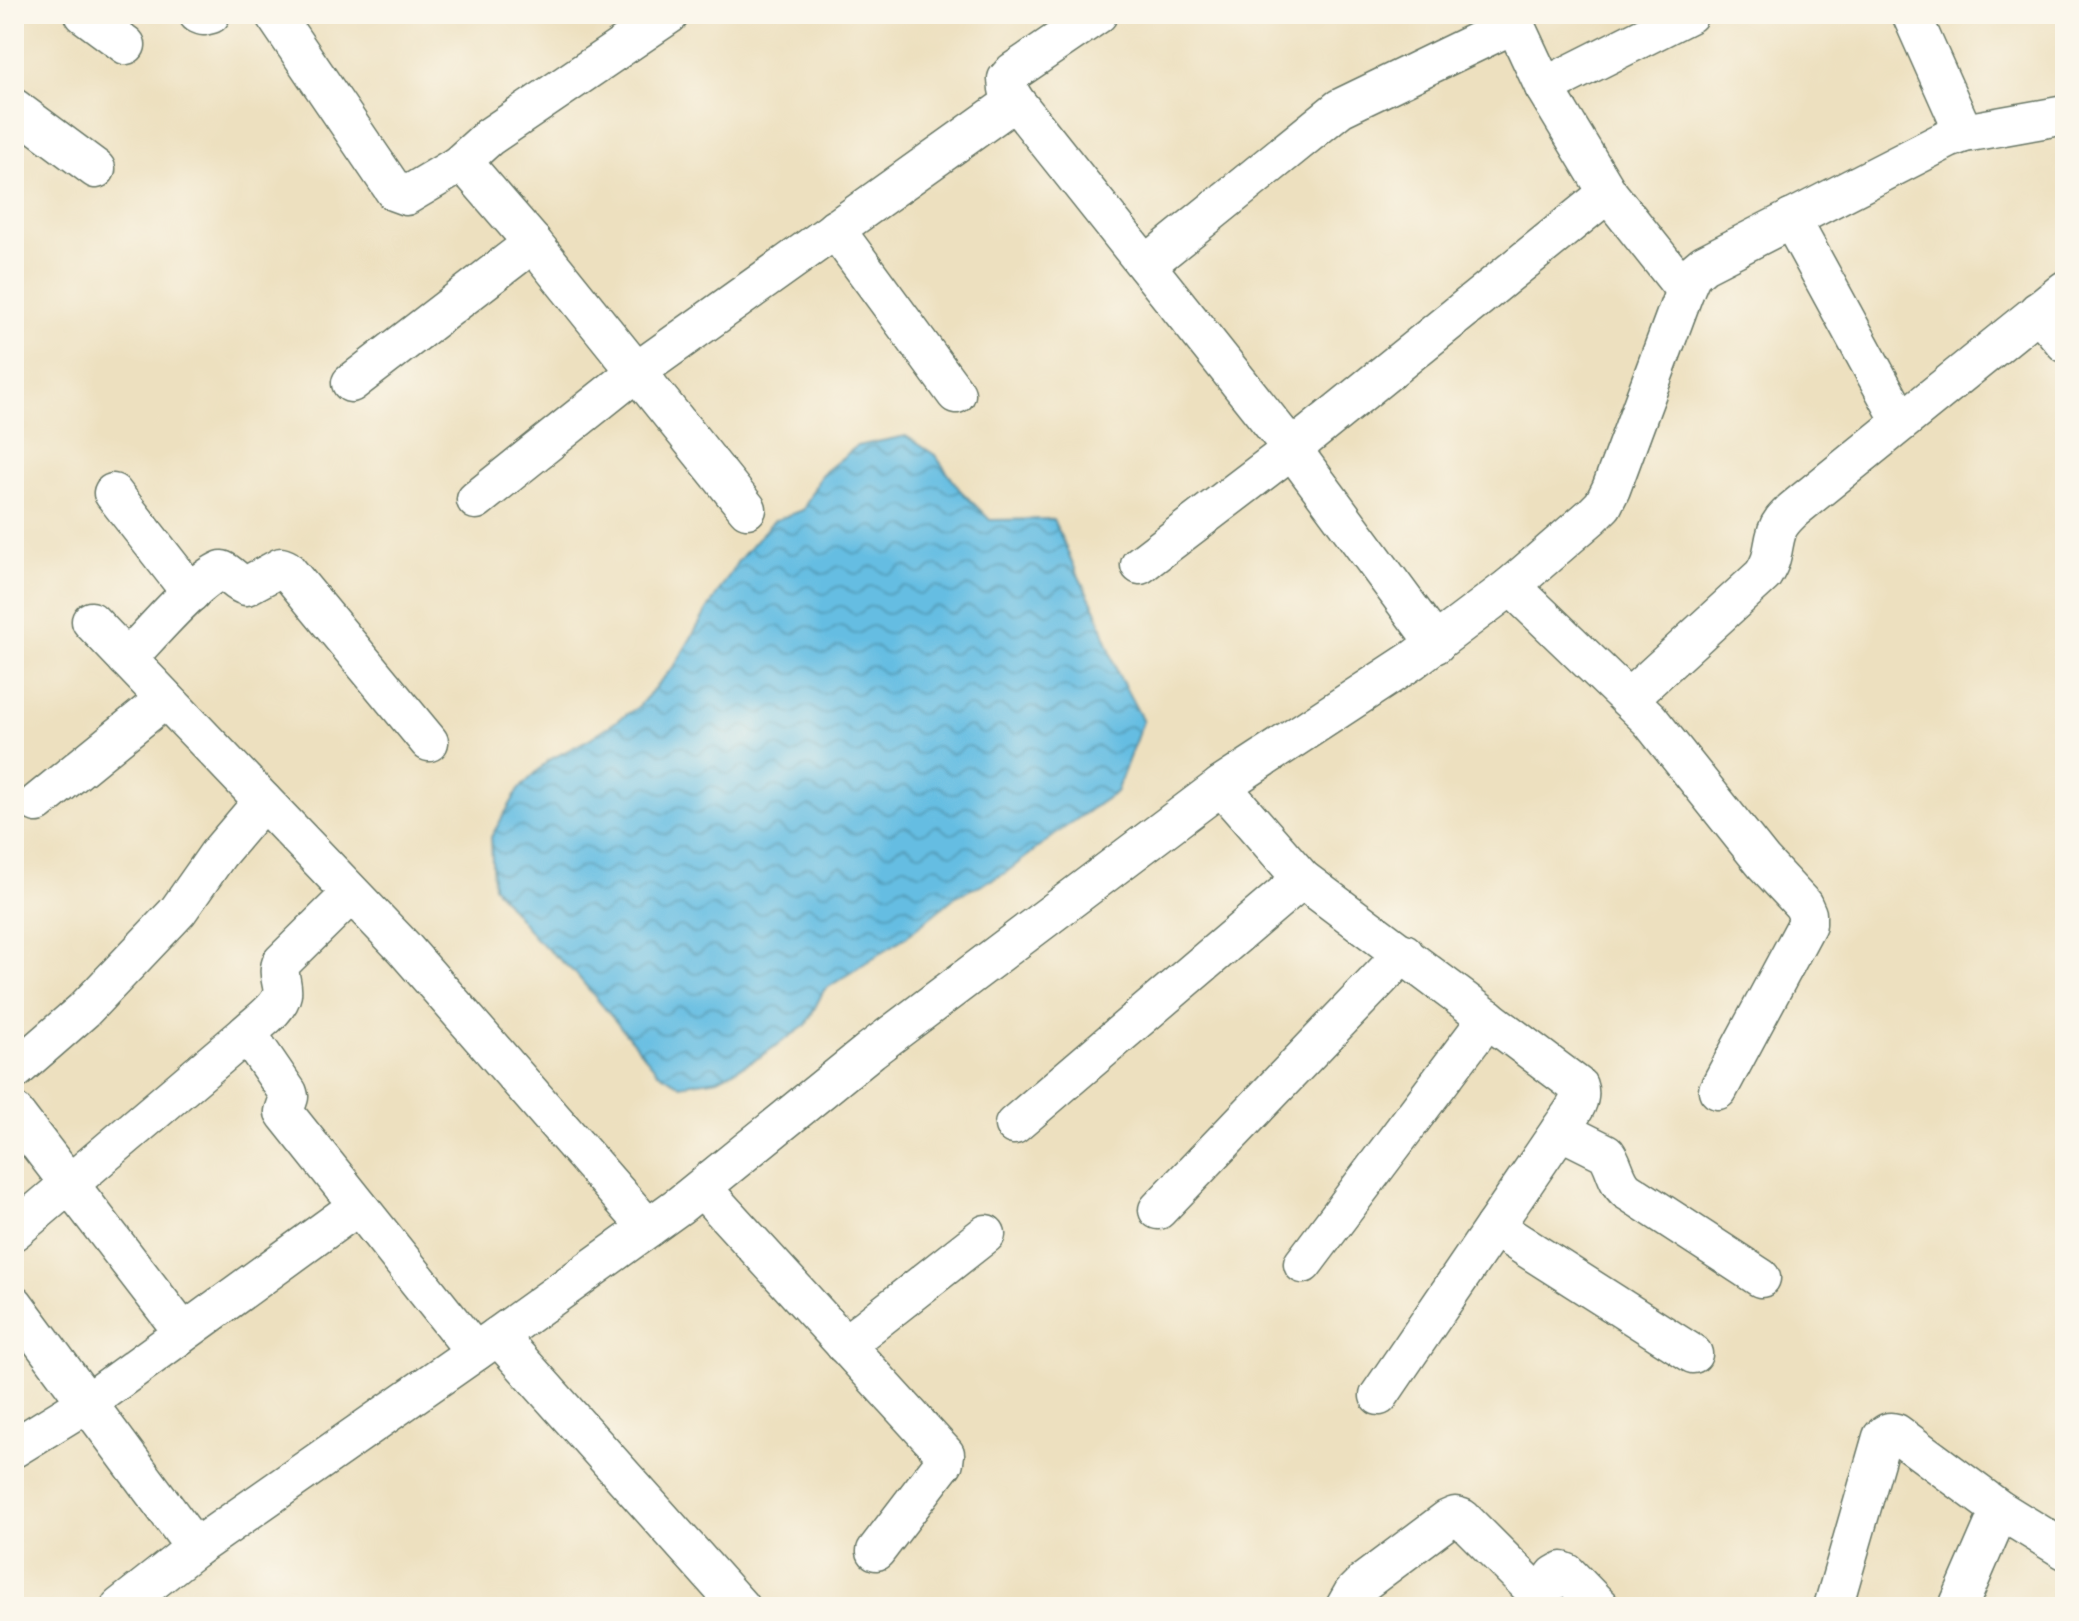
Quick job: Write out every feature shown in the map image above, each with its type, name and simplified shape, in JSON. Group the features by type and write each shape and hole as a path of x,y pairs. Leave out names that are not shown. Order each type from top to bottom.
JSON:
{"street":[{"path":"84,14 126,45"},
{"path":"198,14 211,14"},
{"path":"274,14 395,192 406,196 458,165 489,137 670,14"},
{"path":"1098,14 1013,72 1007,79 1008,89 1292,449 1436,644"},
{"path":"1544,87 1689,14"},
{"path":"1911,14 1964,133"},
{"path":"1146,265 1340,108 1512,19 1544,87 1608,193 1685,290"},
{"path":"476,500 636,372 1015,101"},
{"path":"14,108 96,169"},
{"path":"120,1607 195,1548 702,1188 871,1050 1221,786 1436,644 1511,586 1603,505 1685,290 1692,274 1704,264 1948,139 1964,133 2065,115"},
{"path":"458,165 463,164 469,169 533,243 747,509"},
{"path":"1140,565 1292,449 1608,193"},
{"path":"1791,219 1901,421"},
{"path":"835,229 956,394"},
{"path":"351,383 533,243"},
{"path":"1628,699 1763,575 1774,554 1777,530 1793,510 2052,301 2065,343"},
{"path":"113,493 191,593"},
{"path":"127,659 199,585 222,570 246,586 281,567 286,569 429,742"},
{"path":"1511,586 1649,719 1763,862 1803,905 1807,914 1807,924 1718,1090"},
{"path":"91,621 404,948 648,1228"},
{"path":"37,803 165,699"},
{"path":"1221,786 1302,879 1578,1086 1580,1093 1579,1101 1560,1130 1379,1396"},
{"path":"14,1071 84,1010 178,911 218,854 263,801"},
{"path":"1014,1125 1302,879"},
{"path":"14,1231 277,1005 282,997 279,968 282,962 351,894"},
{"path":"1158,1210 1404,953"},
{"path":"1303,1264 1488,1018"},
{"path":"247,1033 288,1093 284,1112 358,1206 486,1344 740,1607"},
{"path":"14,1112 183,1332"},
{"path":"1560,1130 1606,1153 1620,1184 1626,1190 1761,1278"},
{"path":"702,1188 945,1454 944,1462 876,1551"},
{"path":"14,1448 87,1403 358,1206"},
{"path":"1494,1227 1693,1354"},
{"path":"845,1345 986,1234"},
{"path":"14,1304 195,1548"},
{"path":"1833,1607 1886,1432 1896,1433 2000,1510 2065,1550"},
{"path":"1958,1607 2000,1510"},
{"path":"1345,1607 1364,1582 1455,1516 1462,1518 1537,1602 1555,1575 1562,1571 1600,1607"}],"water":[{"path":"906,436 935,455 960,490 990,520 1053,519 1096,610 1118,674 1143,721 1116,792 1004,874 956,896 907,936 824,990 806,1025 760,1057 718,1079 680,1085 658,1072 576,974 535,938 493,886 491,837 519,789 549,760 586,741 638,707 676,664 738,561 773,521 803,510 821,475 857,446"}]}
